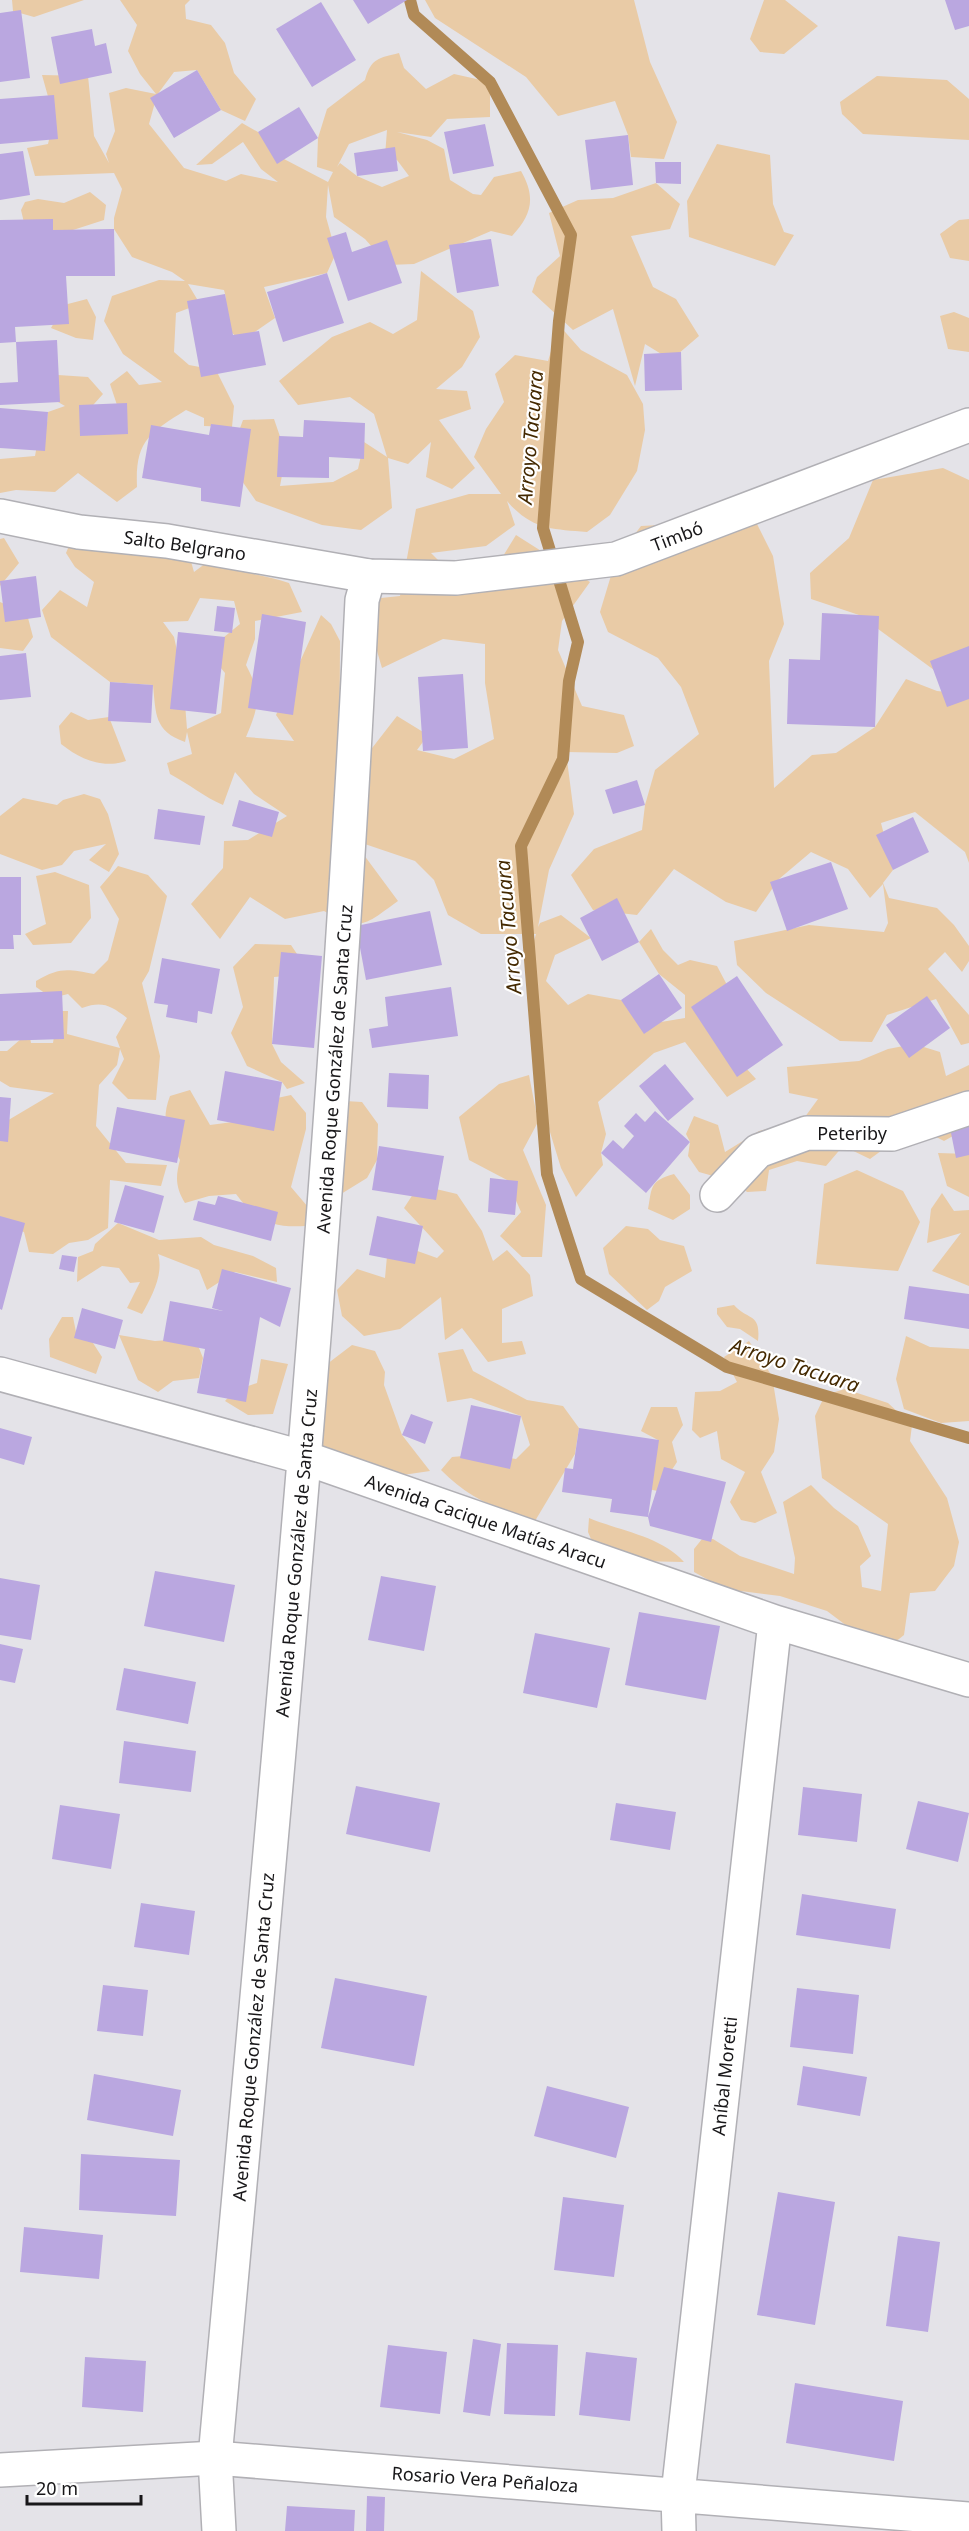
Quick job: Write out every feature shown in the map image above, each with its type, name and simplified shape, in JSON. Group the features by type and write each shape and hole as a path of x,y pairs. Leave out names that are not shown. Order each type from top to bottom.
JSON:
{"street":[{"name":"Timbó","path":"369,576 456,578 616,559 969,425"},
{"name":"Salto Belgrano","path":"0,516 79,532 167,541 369,576"},
{"name":"Avenida Roque González de Santa Cruz","path":"219,2531 215,2458 305,1458 345,923 362,600 369,576"},
{"name":"Peteriby","path":"717,1195 759,1150 807,1133 892,1134 969,1108"},
{"name":"Avenida Cacique Matías Aracu","path":"0,1374 305,1458 775,1622 969,1680"},
{"name":"Aníbal Moretti","path":"679,2531 678,2494 775,1622"},
{"name":"Rosario Vera Peñaloza","path":"0,2470 215,2458 969,2519"}],"shaded area":[{"path":"12,0 84,0 34,17 13,11"},
{"path":"120,0 190,0 185,5 186,19 211,25 225,43 234,73 256,99 245,121 221,110 197,70 174,72 157,95 149,124 184,168 226,181 241,174 278,182 261,169 243,142 212,164 196,165 242,123 258,132 284,159 328,182 333,172 317,167 318,138 327,109 365,80 373,63 386,56 399,53 404,68 426,89 454,74 490,82 490,117 447,119 431,137 397,132 427,140 444,149 450,180 473,194 481,195 494,177 521,171 529,189 528,213 512,236 491,231 414,264 388,265 365,239 334,217 328,185 326,217 336,253 327,273 264,287 275,318 243,340 235,335 227,325 224,290 188,284 200,304 176,313 174,352 189,365 216,370 234,406 232,427 204,426 204,418 186,410 162,425 142,448 137,471 137,487 117,502 78,473 55,492 16,490 0,493 0,459 35,456 39,434 47,423 48,412 65,406 44,394 58,375 88,377 103,394 85,414 123,423 110,384 127,371 139,385 162,382 123,354 104,321 112,296 159,280 185,281 172,272 132,257 114,229 114,218 122,189 114,173 35,176 27,148 48,144 54,118 42,75 88,76 94,136 109,163 106,154 115,131 109,93 126,88 156,94 140,74 128,51 137,25","holes":["387,130 385,156 397,160 409,176 382,187 357,176 340,163 337,167 349,144"]},
{"path":"425,0 634,0 650,62 677,122 664,159 631,157 628,135 615,101 558,116 526,77 435,18"},
{"path":"764,0 785,0 818,26 784,54 760,52 750,39"},
{"path":"877,76 947,80 969,99 969,140 863,134 842,114 840,102"},
{"path":"717,144 770,155 773,204 784,232 794,235 775,266 689,237 687,201"},
{"path":"656,183 680,204 670,229 631,236 653,287 676,299 699,336 671,360 645,344 635,386 613,309 573,330 532,292 537,277 560,256 549,213 578,200 613,198"},
{"path":"90,192 106,205 104,220 73,230 26,231 21,210 25,202 38,199 64,203"},
{"path":"969,219 969,261 950,258 940,234 959,220"},
{"path":"421,271 473,311 480,337 462,367 436,389 467,391 471,409 439,420 475,468 452,489 426,477 431,442 408,464 388,458 392,508 361,530 322,525 256,501 228,461 243,420 274,419 286,454 280,486 333,482 358,469 364,442 387,457 374,414 350,397 298,405 279,381 332,337 370,322 393,334 417,320"},
{"path":"87,299 96,317 93,340 76,338 51,328 64,305"},
{"path":"954,312 969,318 969,352 948,349 940,316"},
{"path":"559,325 581,350 627,375 643,404 645,430 637,471 610,515 587,532 553,529 534,523 516,511 507,501 515,525 486,546 431,553 456,578 486,584 516,535 590,582 562,621 558,650 582,706 624,715 634,746 617,753 566,752 574,814 549,870 538,927 540,923 561,915 591,938 555,955 546,981 568,1005 588,994 621,1000 643,1025 685,1018 685,995 659,974 639,942 651,929 663,950 678,965 690,960 717,966 726,983 724,1044 756,1079 727,1097 685,1042 654,1053 598,1102 606,1134 601,1153 603,1165 576,1197 561,1168 542,1106 526,968 536,934 481,934 448,915 434,880 415,861 350,839 369,752 397,716 428,735 417,750 454,759 494,739 485,683 485,644 443,639 382,668 362,600 400,596 416,509 469,494 501,494 474,457 486,429 504,402 495,374 515,355 548,361"},
{"path":"943,468 969,480 969,649 934,670 859,615 811,599 810,573 849,538 873,480"},
{"path":"755,520 773,556 784,624 769,661 774,788 812,755 836,753 875,727 906,679 937,691 969,694 969,863 965,852 915,812 881,823 893,870 883,883 889,898 937,908 954,925 969,946 969,961 962,972 945,952 928,969 969,1015 969,1043 961,1045 936,999 887,1015 872,1042 840,1041 766,993 737,965 734,941 809,925 884,932 888,923 883,884 870,898 848,869 811,852 779,879 756,912 726,902 674,869 637,915 593,910 571,875 594,849 642,830 645,805 655,770 699,734 681,687 658,658 608,632 600,612 616,559 641,526"},
{"path":"4,538 19,563 0,586 0,539"},
{"path":"71,541 190,558 194,572 206,563 289,583 302,612 255,621 255,639 246,665 255,685 257,701 254,717 246,737 294,741 276,715 321,615 331,624 340,641 339,839 361,851 398,901 370,920 355,924 336,918 324,911 285,919 250,897 220,939 191,904 223,868 224,841 248,840 287,816 254,794 235,772 223,805 170,774 167,763 192,754 187,732 185,742 167,733 158,720 153,685 110,682 51,637 42,610 60,590 87,607 94,582 75,567 66,553","holes":["200,598 234,601 240,624 207,651 225,673 221,713 187,729 183,678 174,637 163,622 188,621"]},
{"path":"0,602 27,614 33,637 23,651 0,648"},
{"path":"71,712 88,720 109,717 126,761 108,764 92,761 61,744 59,726"},
{"path":"84,794 100,799 108,814 119,854 109,872 89,860 106,844 74,851 62,865 42,870 0,854 0,816 23,798 57,805 63,800"},
{"path":"118,866 148,875 167,896 149,971 142,983 160,1056 156,1100 128,1099 112,1083 124,1059 120,1049 117,1065 99,1085 96,1126 126,1163 167,1165 161,1186 110,1180 108,1228 88,1240 69,1243 53,1254 29,1252 24,1232 0,1223 0,1125 54,1093 10,1087 0,1081 0,1051 7,1051 29,1032 31,1043 53,1043 58,1011 68,1011 67,1034 120,1048 116,1037 127,1018 106,1005 82,1008 68,994 52,998 36,987 36,981 58,971 70,970 94,974 108,960 119,919 100,887"},
{"path":"55,872 89,885 91,918 71,943 33,945 25,934 46,924 36,876"},
{"path":"255,944 291,945 301,960 297,975 274,977 272,1044 281,1062 305,1083 287,1089 282,1082 247,1066 231,1033 243,1007 233,967"},
{"path":"914,1044 940,1052 946,1076 969,1065 969,1127 944,1141 915,1126 870,1159 843,1146 826,1166 797,1161 769,1170 766,1191 747,1192 738,1183 699,1172 688,1156 690,1142 686,1134 694,1116 718,1125 725,1152 759,1131 802,1121 818,1099 789,1093 787,1067 859,1061 888,1049"},
{"path":"529,1075 538,1122 523,1150 546,1205 542,1257 522,1257 500,1236 521,1212 507,1180 469,1160 459,1117 499,1084"},
{"path":"190,1090 210,1125 248,1120 268,1100 291,1095 306,1113 306,1129 291,1187 308,1207 305,1226 284,1226 266,1221 251,1211 236,1194 209,1196 185,1203 177,1183 180,1160 169,1136 166,1114 170,1096"},
{"path":"328,1100 362,1102 378,1124 377,1160 367,1178 341,1194"},
{"path":"938,1153 969,1154 969,1197 947,1186"},
{"path":"857,1170 903,1191 920,1222 898,1271 816,1264 824,1184"},
{"path":"674,1174 690,1195 690,1209 673,1220 648,1209 650,1195 656,1182"},
{"path":"419,1185 457,1194 482,1231 493,1261 507,1250 530,1275 533,1296 502,1309 502,1343 522,1341 526,1354 488,1362 462,1328 445,1340 441,1297 400,1329 364,1336 342,1316 337,1290 357,1269 385,1278 387,1256 409,1248 437,1258 444,1251 404,1208"},
{"path":"942,1193 954,1211 969,1210 969,1286 932,1271 961,1233 927,1243 931,1209"},
{"path":"118,1223 159,1240 201,1237 214,1245 253,1256 276,1268 277,1282 235,1272 207,1290 199,1270 158,1254 158,1277 142,1314 127,1308 140,1282 130,1283 119,1268 102,1266 77,1282 78,1257 93,1251 95,1244"},
{"path":"626,1226 648,1229 660,1240 684,1246 692,1271 665,1287 659,1301 647,1310 609,1274 603,1248"},
{"path":"734,1305 755,1321 758,1341 740,1329 727,1327 717,1314 717,1308"},
{"path":"62,1317 73,1317 76,1332 93,1343 102,1357 96,1374 50,1357 49,1339"},
{"path":"119,1335 155,1341 195,1338 203,1358 199,1378 173,1381 158,1392 138,1380"},
{"path":"906,1336 930,1347 969,1349 969,1421 941,1423 904,1409 896,1379"},
{"path":"749,1341 772,1376 779,1419 774,1452 761,1472 777,1513 755,1523 741,1520 730,1502 745,1472 721,1459 717,1431 700,1438 692,1430 695,1392 720,1391 737,1382 724,1357"},
{"path":"352,1345 375,1351 385,1372 384,1385 402,1435 430,1471 396,1476 305,1441 293,1390"},
{"path":"463,1349 473,1371 527,1400 563,1406 579,1428 575,1454 535,1521 484,1502 451,1480 441,1470 452,1457 486,1454 516,1459 530,1445 521,1416 471,1398 447,1402 438,1353"},
{"path":"261,1359 288,1364 273,1414 248,1415 225,1401 234,1391 257,1383"},
{"path":"845,1389 888,1403 912,1425 910,1441 947,1498 959,1542 954,1566 935,1591 910,1593 904,1635 894,1643 859,1635 827,1611 780,1596 725,1589 694,1572 694,1549 702,1539 713,1539 740,1556 794,1574 795,1558 783,1502 811,1485 834,1508 858,1526 871,1556 860,1566 862,1587 881,1591 888,1524 822,1478 815,1416 825,1395"},
{"path":"651,1407 677,1407 683,1425 672,1442 677,1462 658,1491 637,1487 658,1440 641,1431"},
{"path":"589,1518 652,1540 675,1553 684,1562 636,1561 594,1546 588,1532"}],"building":[{"path":"353,0 407,0 368,24"},
{"path":"945,0 969,0 969,26 955,30"},
{"path":"321,2 356,60 312,87 276,29"},
{"path":"21,10 30,78 0,82 0,13"},
{"path":"92,29 95,46 106,43 112,73 60,84 51,37"},
{"path":"197,70 221,110 174,138 150,98"},
{"path":"54,95 58,139 0,144 0,99"},
{"path":"299,107 318,138 277,164 258,132"},
{"path":"485,124 494,166 453,174 444,132"},
{"path":"628,135 633,185 591,190 585,140"},
{"path":"395,147 398,171 357,176 354,153"},
{"path":"23,151 30,195 0,200 0,154"},
{"path":"655,162 681,162 681,184 656,183"},
{"path":"53,219 53,230 114,229 115,276 66,276 69,324 15,327 16,342 0,343 0,220"},
{"path":"346,232 352,252 387,240 402,283 348,301 327,238"},
{"path":"491,239 499,286 457,293 449,245"},
{"path":"327,273 344,323 283,342 267,292"},
{"path":"225,294 233,335 259,331 266,365 201,377 187,301"},
{"path":"57,340 60,402 0,405 0,383 18,382 16,342"},
{"path":"681,352 682,390 645,391 644,354"},
{"path":"127,403 128,434 80,436 79,405"},
{"path":"0,408 48,412 45,451 0,448"},
{"path":"304,420 365,423 364,459 329,457 329,478 277,477 279,436 303,437"},
{"path":"211,424 251,429 240,507 201,501 201,488 142,478 151,425 209,435"},
{"path":"36,576 41,617 5,622 0,581"},
{"path":"217,606 235,608 232,633 214,631"},
{"path":"822,613 879,616 875,727 787,724 789,659 820,660"},
{"path":"262,614 306,622 293,715 248,708"},
{"path":"178,632 225,637 216,714 170,709"},
{"path":"969,646 969,699 947,707 930,661"},
{"path":"26,653 31,697 0,700 0,656"},
{"path":"463,674 468,748 423,751 418,677"},
{"path":"110,682 153,685 151,723 108,721"},
{"path":"637,780 645,805 613,814 605,790"},
{"path":"239,800 279,812 272,837 232,826"},
{"path":"158,809 205,816 200,845 154,839"},
{"path":"913,817 929,852 893,870 876,835"},
{"path":"831,862 848,909 787,931 770,882"},
{"path":"0,877 21,877 21,935 13,935 14,949 0,949"},
{"path":"617,898 639,942 602,961 580,918"},
{"path":"430,911 442,965 366,980 356,926"},
{"path":"281,952 322,956 314,1048 272,1044"},
{"path":"162,958 220,969 212,1014 198,1011 197,1023 166,1017 168,1005 154,1003"},
{"path":"659,974 682,1008 644,1034 621,1000"},
{"path":"737,976 783,1045 737,1077 691,1007"},
{"path":"451,987 458,1036 372,1048 369,1029 388,1026 385,997"},
{"path":"62,991 64,1039 0,1041 0,994"},
{"path":"927,996 950,1028 909,1058 886,1025"},
{"path":"665,1064 694,1099 668,1121 639,1086"},
{"path":"225,1071 282,1082 274,1131 217,1120"},
{"path":"389,1073 429,1075 428,1109 387,1107"},
{"path":"0,1097 11,1098 8,1142 0,1141"},
{"path":"117,1107 185,1120 177,1163 109,1149"},
{"path":"655,1111 690,1142 646,1193 601,1153 613,1140 623,1149 634,1136 624,1126 636,1113 645,1122"},
{"path":"969,1125 969,1155 956,1158 950,1128"},
{"path":"379,1146 444,1156 436,1200 372,1190"},
{"path":"490,1178 518,1181 515,1215 488,1212"},
{"path":"125,1185 164,1196 154,1233 114,1222"},
{"path":"218,1196 278,1212 271,1241 193,1220 198,1201 215,1205"},
{"path":"0,1216 25,1223 2,1310 0,1309"},
{"path":"377,1216 423,1226 415,1264 369,1255"},
{"path":"62,1255 77,1257 74,1272 59,1269"},
{"path":"222,1269 291,1288 280,1327 260,1317 246,1402 197,1393 205,1349 163,1341 170,1301 223,1311 212,1308"},
{"path":"909,1286 969,1294 969,1329 904,1319"},
{"path":"82,1308 123,1320 115,1349 74,1338"},
{"path":"471,1405 521,1416 510,1469 460,1458"},
{"path":"411,1414 433,1422 425,1444 402,1435"},
{"path":"0,1428 32,1437 24,1465 0,1458"},
{"path":"579,1428 659,1440 648,1517 610,1512 612,1499 562,1492 565,1468 573,1469"},
{"path":"664,1467 726,1482 711,1542 650,1526 648,1517"},
{"path":"155,1571 235,1585 224,1642 144,1626"},
{"path":"381,1576 436,1586 424,1651 368,1640"},
{"path":"0,1578 40,1585 31,1640 0,1635"},
{"path":"639,1612 720,1626 706,1700 625,1685"},
{"path":"535,1633 610,1648 597,1708 523,1693"},
{"path":"0,1644 23,1649 15,1683 0,1680"},
{"path":"124,1668 196,1682 188,1724 116,1710"},
{"path":"124,1741 196,1751 191,1792 119,1783"},
{"path":"356,1786 440,1803 430,1852 346,1834"},
{"path":"803,1787 862,1794 857,1842 798,1835"},
{"path":"918,1801 969,1813 958,1862 906,1849"},
{"path":"616,1803 676,1812 670,1850 610,1840"},
{"path":"60,1805 120,1814 111,1869 52,1859"},
{"path":"802,1894 896,1909 890,1949 796,1935"},
{"path":"141,1903 195,1911 189,1955 134,1947"},
{"path":"335,1978 427,1996 414,2066 321,2048"},
{"path":"103,1985 148,1990 143,2036 97,2031"},
{"path":"797,1988 859,1995 853,2054 790,2047"},
{"path":"803,2066 867,2077 860,2116 797,2105"},
{"path":"94,2074 181,2090 173,2136 87,2120"},
{"path":"547,2086 629,2107 616,2158 534,2136"},
{"path":"81,2154 180,2160 176,2216 79,2210"},
{"path":"778,2192 835,2202 815,2325 757,2315"},
{"path":"563,2197 624,2205 614,2277 554,2270"},
{"path":"24,2227 103,2235 99,2279 20,2272"},
{"path":"898,2236 940,2242 928,2332 886,2326"},
{"path":"473,2339 501,2344 490,2416 463,2412"},
{"path":"507,2343 558,2345 555,2416 504,2414"},
{"path":"388,2345 447,2352 440,2414 380,2407"},
{"path":"586,2352 637,2358 630,2421 579,2415"},
{"path":"85,2357 146,2361 143,2412 82,2407"},
{"path":"795,2383 903,2401 894,2461 786,2443"},
{"path":"367,2496 385,2497 384,2531 366,2531"},
{"path":"287,2506 355,2510 354,2531 285,2531"}],"waterway":[{"name":"Arroyo Tacuara","path":"410,0 414,15 490,82 571,235 559,321 543,528 578,642 569,681 563,759 521,846 547,1174 581,1279 727,1367 969,1438"}]}
